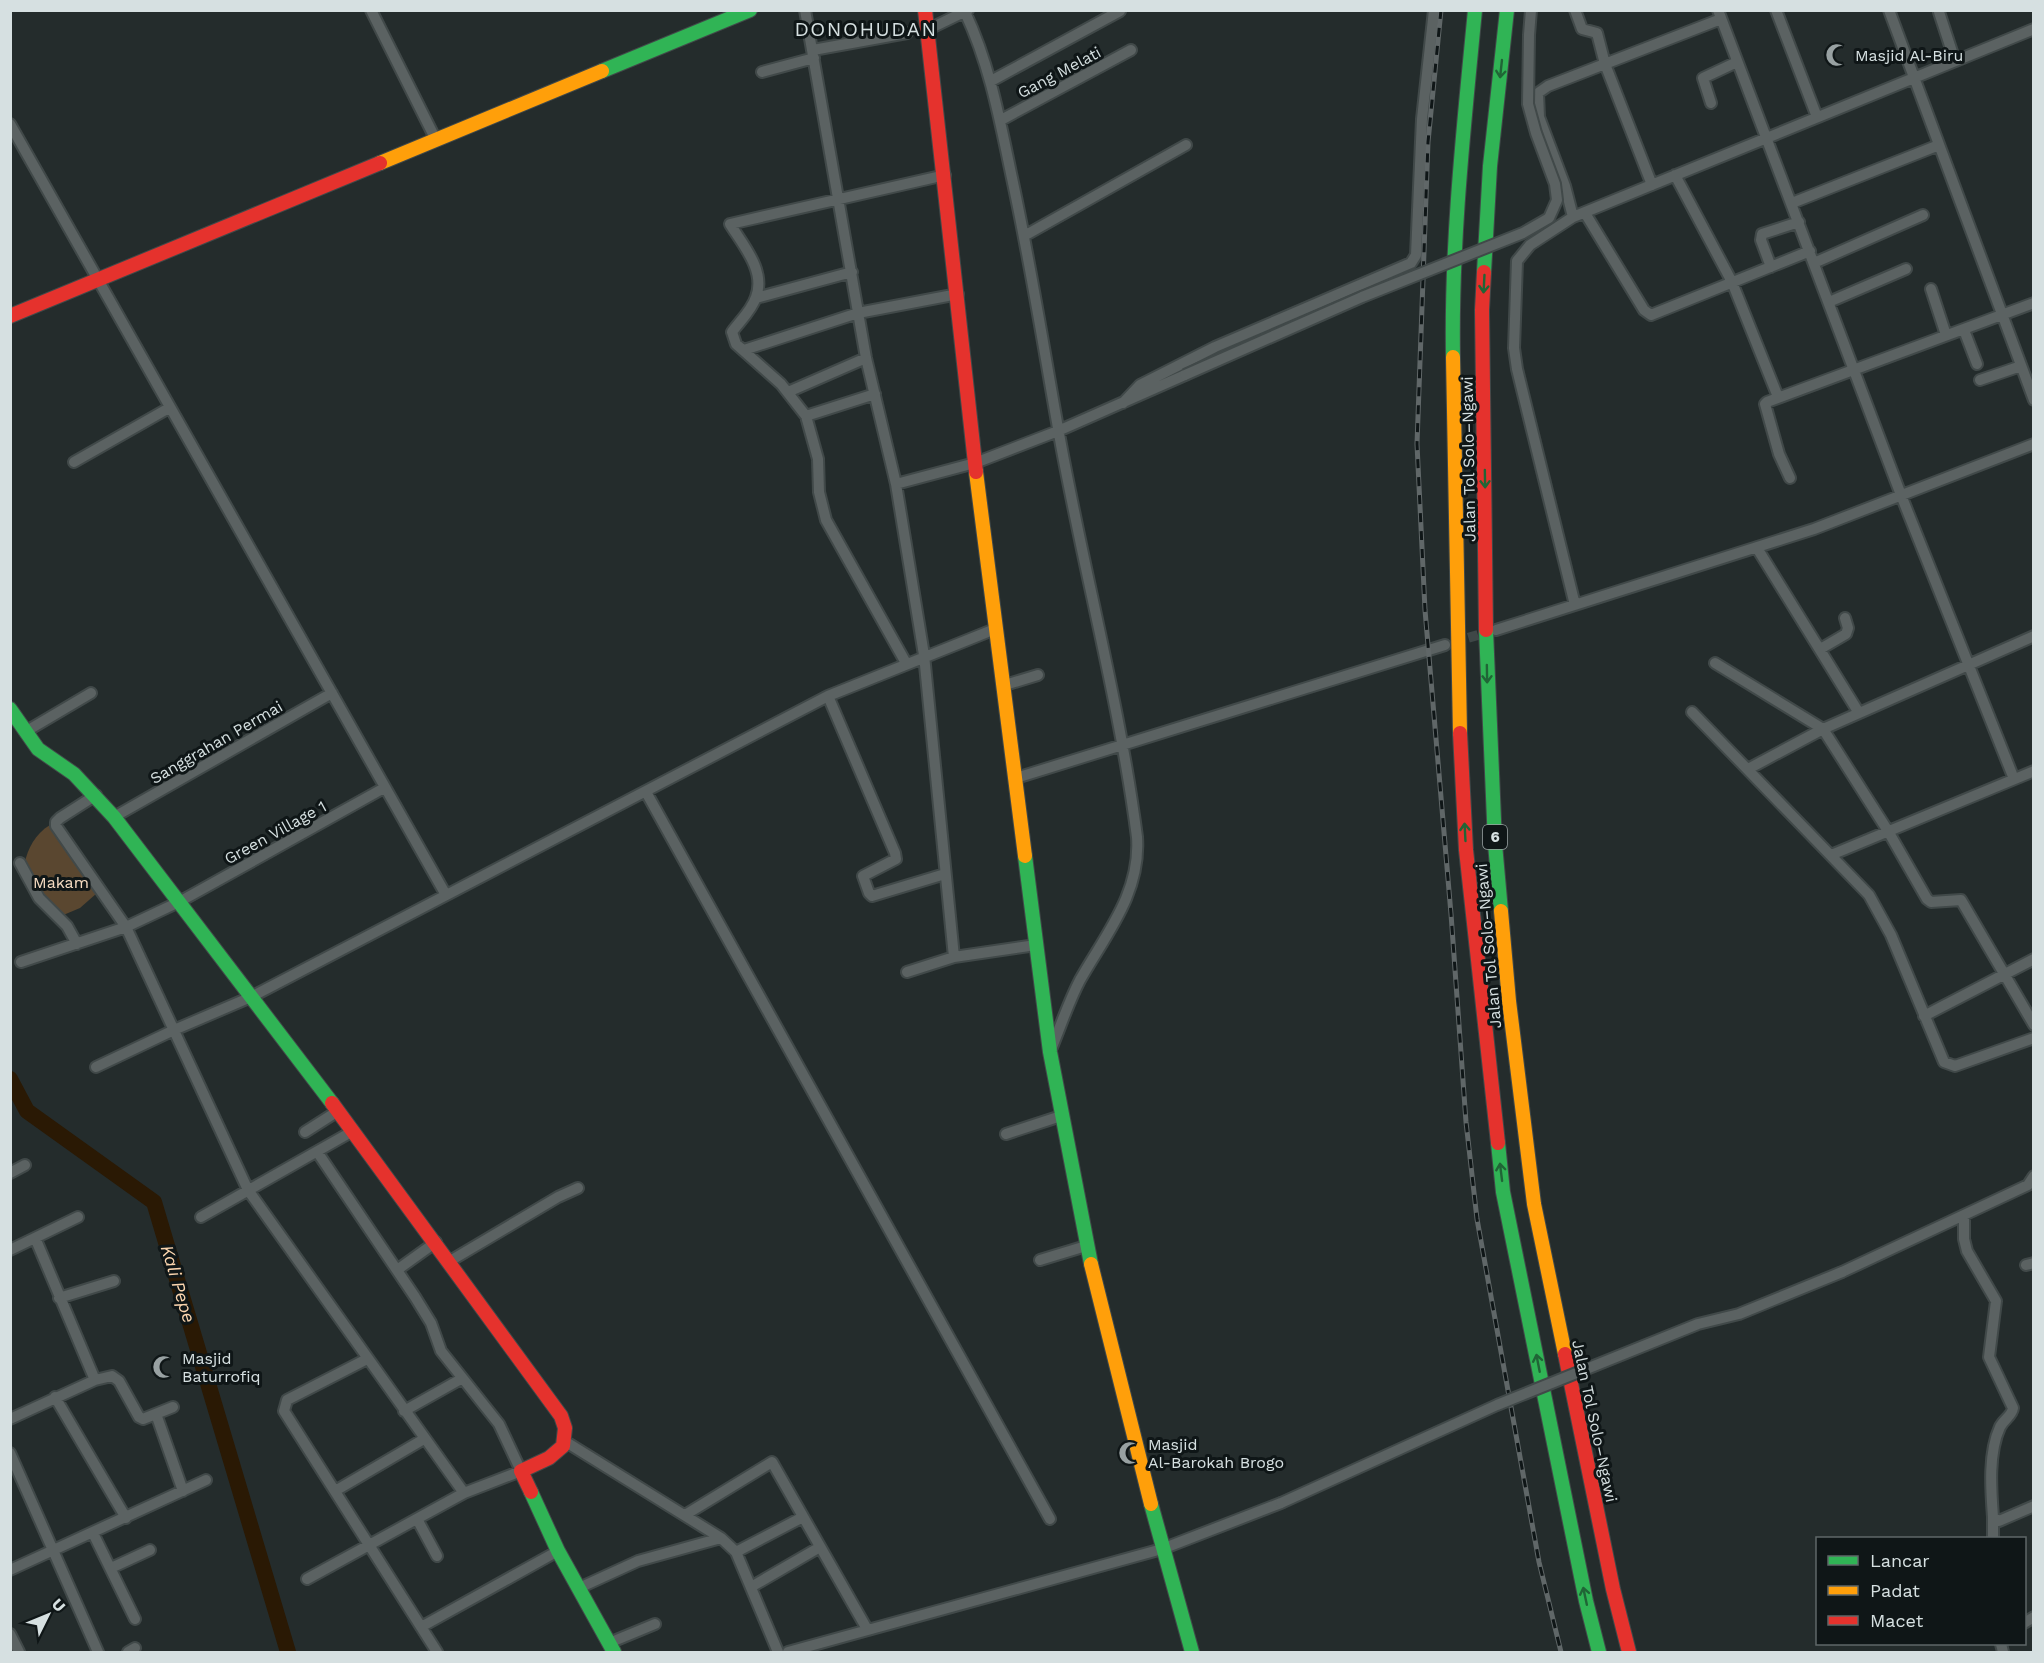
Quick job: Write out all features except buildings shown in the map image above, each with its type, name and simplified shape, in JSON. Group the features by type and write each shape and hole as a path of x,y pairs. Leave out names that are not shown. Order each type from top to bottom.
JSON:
{"main road":[{"path":"10,316 750,10"},
{"path":"925,10 929,29 975,463 1050,1053 1086,1246 1162,1549 1192,1653"},
{"name":"Jalan Tol Solo–Ngawi","path":"1475,10 1460,161 1452,312 1457,683 1466,850 1503,1192 1586,1601 1599,1653"},
{"name":"Jalan Tol Solo–Ngawi","path":"1508,10 1490,166 1482,310 1487,683 1495,844 1509,1001 1534,1204 1613,1589 1629,1653"},
{"path":"10,709 38,749 74,774 96,795 114,817 436,1242 561,1416 568,1432 566,1442 545,1461 521,1472 558,1551 611,1648"}],"street":[{"path":"371,10 436,140"},
{"path":"805,10 866,358 896,484 924,655 954,957"},
{"path":"1123,402 1140,385 1215,347 1411,263 1416,255 1422,119 1434,10"},
{"path":"896,484 975,463 1058,431 1362,297 1522,233 1549,218 1557,200 1555,184 1528,104 1531,10"},
{"path":"1575,10 1582,28 1596,33 1605,64 1652,185"},
{"path":"1776,10 1816,117"},
{"path":"1889,10 2034,400"},
{"path":"929,29 967,11 982,49 991,81 1024,236 1058,431 1100,630 1133,807 1137,861 1125,904 1079,981 1050,1053"},
{"path":"1939,12 1955,61"},
{"path":"991,81 1123,13"},
{"path":"1573,218 1565,186 1539,117 1538,93 1548,86 1720,15 1901,495 2014,779"},
{"path":"1575,605 1514,348 1517,261 1530,245 1573,218 2034,29"},
{"path":"762,72 814,54 907,33"},
{"name":"Gang Melati","path":"1001,120 1131,50"},
{"path":"1711,103 1703,78 1737,62"},
{"path":"10,124 446,895"},
{"path":"1024,236 1186,145"},
{"path":"1792,203 1939,145"},
{"path":"906,663 822,510 818,459 806,416 788,392 736,344 732,332 756,298 759,281 756,267 730,224 945,175"},
{"path":"1675,175 1732,282 1778,397"},
{"path":"1586,213 1644,310 1651,315 1810,251"},
{"path":"1814,263 1923,215"},
{"path":"1771,267 1761,240 1762,234 1799,222"},
{"path":"1829,302 1906,269"},
{"path":"756,298 852,272"},
{"path":"1931,289 1946,335"},
{"path":"744,350 858,314 958,294"},
{"path":"1790,478 1779,454 1765,404 1854,368 2034,303"},
{"path":"1964,330 1977,364"},
{"path":"788,392 866,358"},
{"path":"1980,380 2021,366"},
{"path":"806,416 875,394"},
{"path":"74,462 169,408"},
{"path":"1496,630 1757,548 2032,448"},
{"path":"1757,548 1859,712"},
{"path":"1821,648 1846,634 1848,628 1845,618"},
{"path":"96,1067 251,997 828,696 924,655 995,629"},
{"path":"1748,769 1859,712 2034,636"},
{"path":"1016,778 1445,645"},
{"path":"1715,663 1823,729 1888,831 1927,899 1931,902 1961,900 2034,1025"},
{"path":"1005,685 1038,675"},
{"path":"25,732 92,693"},
{"name":"Sanggrahan Permai","path":"114,817 332,693"},
{"path":"828,696 895,853 896,859 863,876 869,893 872,896 945,874"},
{"path":"1692,712 1869,895 1891,935 1944,1062 1955,1066 2034,1038"},
{"path":"1831,855 2034,771"},
{"name":"Green Village 1","path":"21,962 126,927 179,903 384,788"},
{"path":"646,792 1050,1519"},
{"path":"96,795 60,818 56,826 126,927 248,1190 424,1440 464,1493"},
{"path":"20,863 39,898 67,926 77,944"},
{"path":"907,972 954,957 1036,945"},
{"path":"1924,1016 2034,959"},
{"path":"305,1132 338,1111"},
{"path":"1006,1134 1061,1116"},
{"path":"201,1217 318,1153 353,1131"},
{"path":"307,1580 464,1493 521,1472 499,1424 461,1379 436,1343 431,1323 318,1153"},
{"path":"10,1173 25,1165"},
{"path":"788,1653 867,1629 1162,1549 1281,1503 1508,1401 1698,1324 1739,1314 1842,1272 1964,1216 2031,1180 2034,1196"},
{"path":"450,1261 558,1197 578,1188"},
{"path":"1964,1216 1964,1239 1967,1251 1996,1299 1989,1357 2013,1411 2000,1427 1993,1462 1993,1537"},
{"path":"10,1250 36,1240 78,1217"},
{"path":"36,1240 95,1380"},
{"path":"397,1270 436,1242"},
{"path":"1040,1260 1086,1246"},
{"path":"59,1298 114,1281"},
{"path":"367,1359 308,1388 287,1400 283,1407 287,1417 421,1627 431,1650"},
{"path":"10,1419 95,1380 114,1376 136,1415 143,1419 173,1407"},
{"path":"404,1411 461,1379"},
{"path":"55,1398 126,1518"},
{"path":"156,1414 183,1491"},
{"path":"335,1491 424,1440"},
{"path":"566,1442 721,1538 736,1552 778,1653"},
{"path":"10,1453 98,1653"},
{"path":"685,1515 772,1462 867,1629"},
{"path":"10,1570 206,1480"},
{"path":"1993,1517 1999,1521 2034,1506"},
{"path":"736,1552 803,1517"},
{"path":"417,1519 437,1556"},
{"path":"93,1533 135,1619"},
{"path":"579,1588 638,1561 721,1538"},
{"path":"751,1587 820,1547"},
{"path":"111,1568 150,1550"},
{"path":"421,1627 558,1551"},
{"path":"611,1648 655,1624"},
{"path":"10,1634 19,1653"}],"green space":[{"name":"Makam","path":"50,825 97,893 80,908 61,916 51,908 24,865 33,842"}],"waterway":[{"name":"Kali Pepe","path":"10,1079 27,1111 154,1202 288,1652"}],"tunnel":[{"path":"1454,642 1488,632"}],"railway":[{"path":"1441,10 1428,142 1417,444 1425,610 1466,1122 1477,1219 1539,1562 1561,1652"}],"traffic: fast":[{"path":"602,71 750,10"},
{"path":"1453,357 1456,227 1475,10"},
{"path":"1484,272 1490,166 1507,10"},
{"path":"1486,630 1495,844 1501,911"},
{"path":"10,709 38,749 74,774 114,817 332,1103"},
{"path":"1025,856 1050,1052 1091,1264"},
{"path":"1498,1143 1503,1192 1586,1601 1599,1652"},
{"path":"531,1492 558,1551 614,1652"},
{"path":"1151,1504 1192,1652"}],"traffic: slow":[{"path":"380,163 602,71"},
{"path":"1453,357 1460,733"},
{"path":"976,472 1025,856"},
{"path":"1501,911 1509,1001 1534,1204 1565,1354"},
{"path":"1091,1264 1151,1504"}],"traffic: jam":[{"path":"925,10 976,472"},
{"path":"10,316 380,163"},
{"path":"1484,272 1482,310 1486,630"},
{"path":"1460,733 1466,850 1498,1143"},
{"path":"332,1103 561,1416 565,1428 563,1446 549,1458 521,1471 531,1492"},
{"path":"1565,1354 1613,1589 1629,1652"}],"place":[{"name":"Masjid Al-Biru","path":"1837,55"},
{"name":"Masjid Baturrofiq","path":"164,1367"},
{"name":"Masjid Al-Barokah Brogo","path":"1130,1453"}],"district":[{"name":"DONOHUDAN","path":"866,29"}]}
